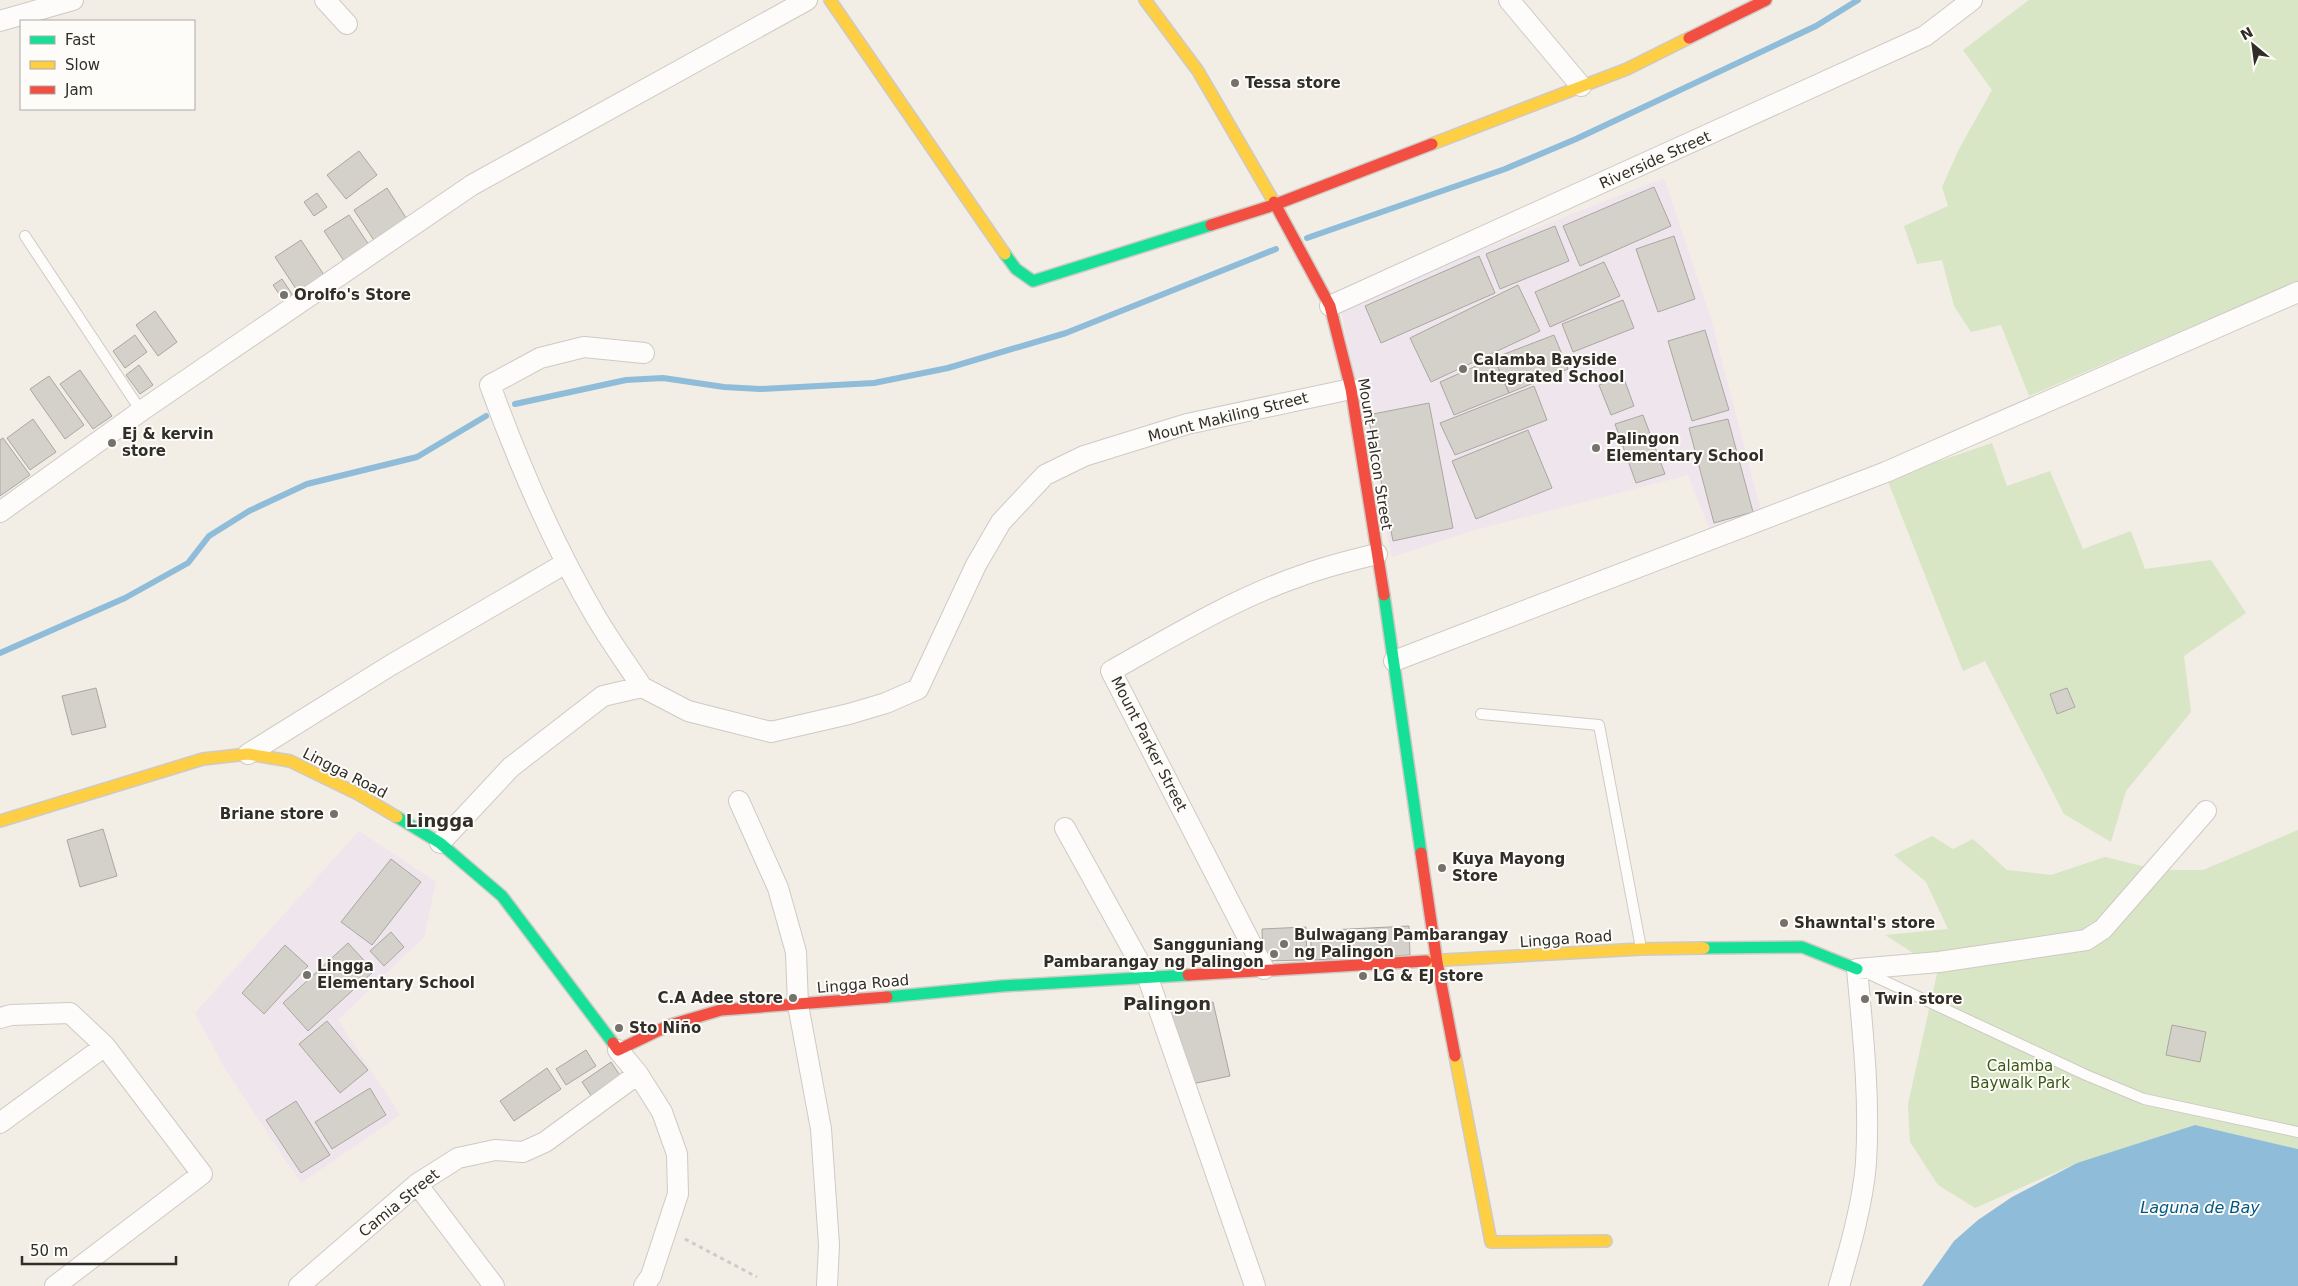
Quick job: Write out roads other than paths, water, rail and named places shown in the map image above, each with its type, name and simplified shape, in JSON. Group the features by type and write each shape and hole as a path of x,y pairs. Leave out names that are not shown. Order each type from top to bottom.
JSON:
{"street":[{"path":"0,21 73,0"},
{"path":"325,0 347,24"},
{"path":"0,512 141,412 472,185 807,0"},
{"path":"830,0 1016,269 1033,281 1274,205 1627,68 1766,0"},
{"name":"Mount Halcon Street","path":"1145,0 1198,71 1262,180 1330,306 1350,389 1394,661 1437,962 1492,1242 1606,1242"},
{"path":"1509,0 1581,86"},
{"name":"Riverside Street","path":"1330,306 1925,36 1972,0"},
{"path":"1394,661 1886,472 2298,292"},
{"path":"440,843 511,767 595,702 603,696 642,687 596,618 566,563 513,448 490,385 540,358 584,347 644,353"},
{"name":"Mount Makiling Street","path":"642,687 688,711 771,732 849,714 886,703 918,689 976,565 1001,522 1045,475 1084,456 1187,424 1350,389"},
{"name":"Mount Parker Street","path":"1264,969 1111,671 1196,623 1250,597 1303,574 1376,554"},
{"path":"248,754 391,665 566,563"},
{"name":"Lingga Road","path":"0,821 203,759 248,754 290,761 358,794 440,843 502,896 618,1050 670,1024 722,1010 798,1005 1002,986 1264,969 1437,962 1641,949 1802,947 1857,969"},
{"path":"739,801 783,905 796,952 798,1005 821,1129 829,1245 827,1286"},
{"path":"1839,1286 1852,1241 1866,1165 1867,1077 1857,969 1939,962 2086,940 2103,929 2206,811"},
{"path":"1065,828 1148,978 1255,1286"},
{"path":"0,1018 11,1015 70,1013 105,1046 202,1174 55,1286"},
{"path":"0,1123 105,1046"},
{"path":"618,1050 638,1074 662,1112 677,1154 678,1194 650,1276 644,1286"},
{"name":"Camia Street","path":"299,1286 417,1184 458,1158 495,1150 523,1152 545,1142 638,1074"},
{"path":"417,1184 494,1286"}],"lane":[{"path":"24,236 141,412"},
{"path":"1482,714 1599,725 1641,949"},
{"path":"1857,969 2086,1075 2144,1099 2298,1132"}],"water":[{"name":"Laguna de Bay","path":"2195,1125 2298,1149 2298,1286 1922,1286 1954,1241 1978,1220 2012,1197 2077,1163"}],"waterway":[{"path":"1307,238 1505,169 1576,139 1816,26 1858,0"},
{"path":"515,404 626,380 663,378 724,387 760,389 874,383 948,368 1066,333 1276,249"},
{"path":"0,653 125,598 188,563 209,536 249,511 307,484 417,457 486,416"}],"place":[{"name":"Tessa store","path":"1235,83"},
{"name":"Orolfo's Store","path":"284,295"},
{"name":"Calamba Bayside Integrated School","path":"1463,369"},
{"name":"Ej & kervin store","path":"112,443"},
{"name":"Palingon Elementary School","path":"1596,448"},
{"name":"Briane store","path":"334,814"},
{"name":"Kuya Mayong Store","path":"1442,868"},
{"name":"Shawntal's store","path":"1784,923"},
{"name":"Bulwagang Pambarangay ng Palingon","path":"1284,944"},
{"name":"Sangguniang Pambarangay ng Palingon","path":"1274,954"},
{"name":"Lingga Elementary School","path":"307,975"},
{"name":"LG & EJ store","path":"1363,976"},
{"name":"C.A Adee store","path":"793,998"},
{"name":"Twin store","path":"1865,999"},
{"name":"Sto Niño","path":"619,1028"}],"district":[{"name":"Lingga","path":"440,820"},
{"name":"Palingon","path":"1167,1003"}],"park label":[{"name":"Calamba Baywalk Park","path":"2020,1074"}]}
